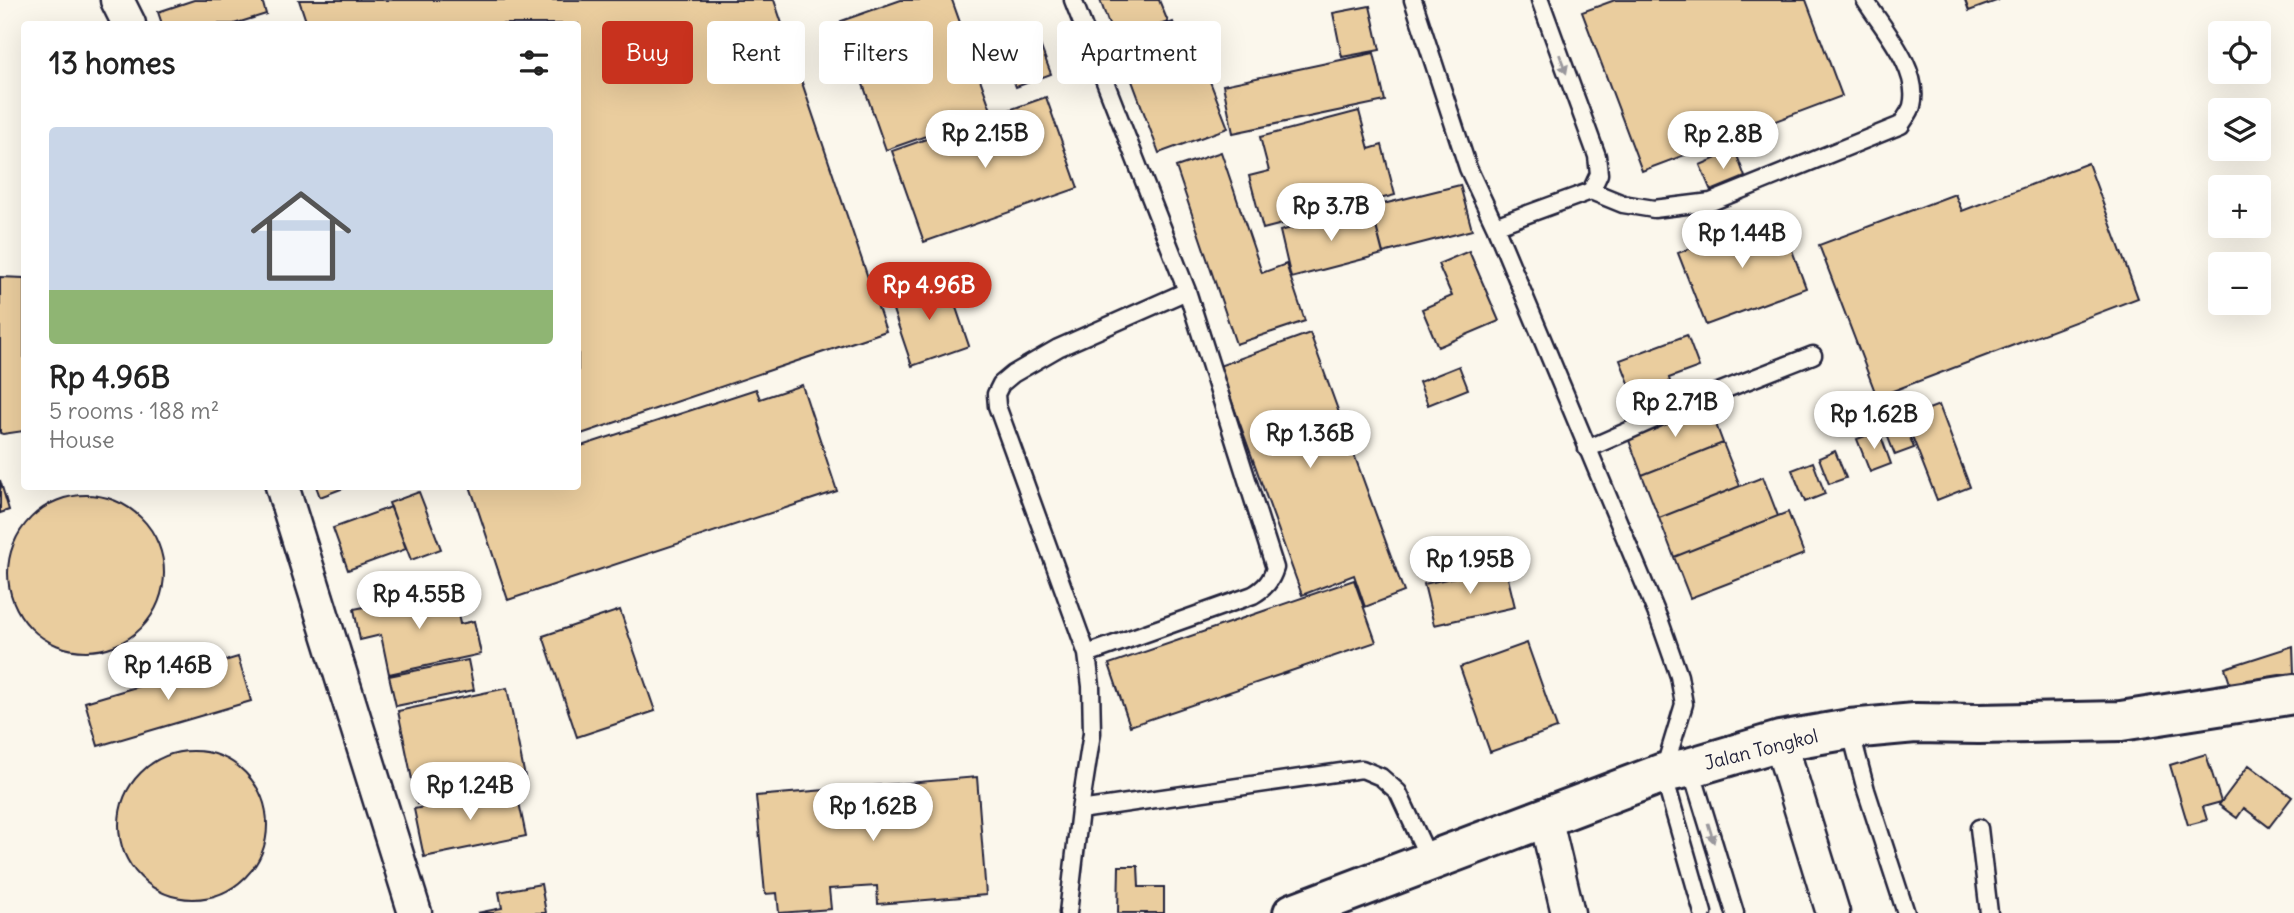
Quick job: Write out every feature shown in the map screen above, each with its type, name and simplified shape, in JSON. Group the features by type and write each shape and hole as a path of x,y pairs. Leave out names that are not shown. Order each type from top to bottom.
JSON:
{"highway":[{"name":"Jalan Tongkol","path":"1293,913 1545,817 1675,761 1850,729 1915,723 2121,721 2294,694"}],"street":[{"path":"117,0 128,21"},
{"path":"283,490 415,913"},
{"path":"1780,741 1833,913"},
{"path":"1545,817 1568,913"}],"lane":[{"path":"1073,0 1187,291 1275,568 1264,589 1253,596 1087,654"},
{"path":"1413,0 1468,168 1495,226 1659,619 1679,676 1684,704 1675,761 1703,913"},
{"path":"1540,0 1597,156 1599,174 1591,191"},
{"path":"1495,226 1591,191 1623,204 1654,209 1711,202 1900,125 1911,109 1914,91 1910,71 1865,0"},
{"path":"1068,913 1092,733 1087,654 997,406 996,394 1000,384 1013,374 1058,348 1187,291"},
{"path":"1587,449 1703,398 1813,355"},
{"path":"1850,729 1866,790 1906,913"},
{"path":"1675,761 1735,913"},
{"path":"1080,810 1362,769 1381,777 1398,792 1430,861"},
{"path":"1979,828 1989,913"}],"building":[{"path":"194,0 262,0 266,14 244,21 161,21 158,12"},
{"path":"299,0 774,0 781,21 707,21 707,84 802,84 886,331 581,434 581,21 306,21"},
{"path":"901,0 952,0 959,21 947,21 947,84 982,84 992,113 886,150 863,84 933,84 933,21 841,21"},
{"path":"1100,0 1159,0 1168,21 1108,21"},
{"path":"1615,0 1806,0 1842,96 1642,171 1582,12"},
{"path":"1965,0 1999,0 1969,11"},
{"path":"1370,6 1380,50 1342,57 1333,13"},
{"path":"1043,53 1051,74 1043,77"},
{"path":"1374,53 1385,101 1233,133 1223,85"},
{"path":"1133,84 1211,84 1228,128 1159,153"},
{"path":"1046,97 1078,188 924,242 892,151"},
{"path":"1359,111 1369,149 1382,145 1395,195 1263,229 1249,176 1269,171 1260,137"},
{"path":"1735,150 1745,177 1711,191 1700,165"},
{"path":"1221,152 1262,273 1286,264 1305,321 1236,344 1176,167"},
{"path":"2088,163 2138,298 1877,397 1819,245 1955,194 1962,211"},
{"path":"1460,185 1472,230 1383,253 1371,207"},
{"path":"1371,207 1383,254 1291,278 1280,231"},
{"path":"1779,215 1806,288 1706,325 1678,253"},
{"path":"1469,251 1499,321 1438,347 1422,309 1452,296 1438,264"},
{"path":"0,277 21,278 21,431 0,433"},
{"path":"946,278 969,346 912,366 889,298"},
{"path":"1310,333 1404,592 1365,607 1354,575 1302,595 1219,366"},
{"path":"1687,335 1699,367 1669,378 1670,382 1634,396 1620,360"},
{"path":"1459,366 1468,389 1428,405 1419,382"},
{"path":"802,385 837,491 508,600 471,490 581,490 581,446 756,389 760,399"},
{"path":"1708,403 1723,443 1642,475 1627,435"},
{"path":"1939,405 1970,487 1937,500 1905,418"},
{"path":"1901,414 1914,448 1895,455 1882,422"},
{"path":"1879,431 1891,464 1870,472 1857,439"},
{"path":"1723,443 1740,486 1659,518 1642,475"},
{"path":"1835,451 1846,478 1829,484 1819,458"},
{"path":"1813,462 1825,494 1805,502 1792,470"},
{"path":"1763,477 1778,516 1674,557 1659,518"},
{"path":"0,480 9,510 0,513"},
{"path":"317,490 338,490 320,497"},
{"path":"419,492 441,549 411,560 389,503"},
{"path":"86,495 116,501 141,518 158,543 164,573 158,603 141,628 116,645 86,651 56,645 31,628 14,603 8,573 14,543 31,518 56,501"},
{"path":"391,507 406,549 348,570 333,528"},
{"path":"1788,512 1804,554 1690,598 1674,557"},
{"path":"1505,566 1515,607 1434,625 1424,584"},
{"path":"1354,580 1376,642 1130,726 1109,664"},
{"path":"453,589 460,624 474,621 481,654 389,674 381,635 360,640 354,609"},
{"path":"620,610 655,711 577,737 543,636"},
{"path":"1527,643 1557,728 1490,752 1460,667"},
{"path":"2293,646 2294,673 2233,693 2225,668"},
{"path":"238,657 251,701 98,746 85,702"},
{"path":"468,660 474,690 396,706 389,676"},
{"path":"507,688 526,782 417,804 398,711"},
{"path":"193,751 221,756 246,772 262,797 267,825 262,853 246,878 221,894 193,899 165,894 140,878 124,853 119,825 124,797 140,772 165,756"},
{"path":"2206,754 2221,802 2203,807 2207,820 2188,825 2170,765"},
{"path":"2249,765 2292,797 2269,827 2244,808 2237,818 2219,805"},
{"path":"977,777 986,895 878,904 877,886 829,889 831,909 779,913 777,893 765,894 756,796"},
{"path":"516,788 526,836 424,857 414,809"},
{"path":"1119,866 1138,866 1139,887 1164,887 1164,913 1118,913"},
{"path":"541,884 546,913 477,913 502,908 499,892"}]}
